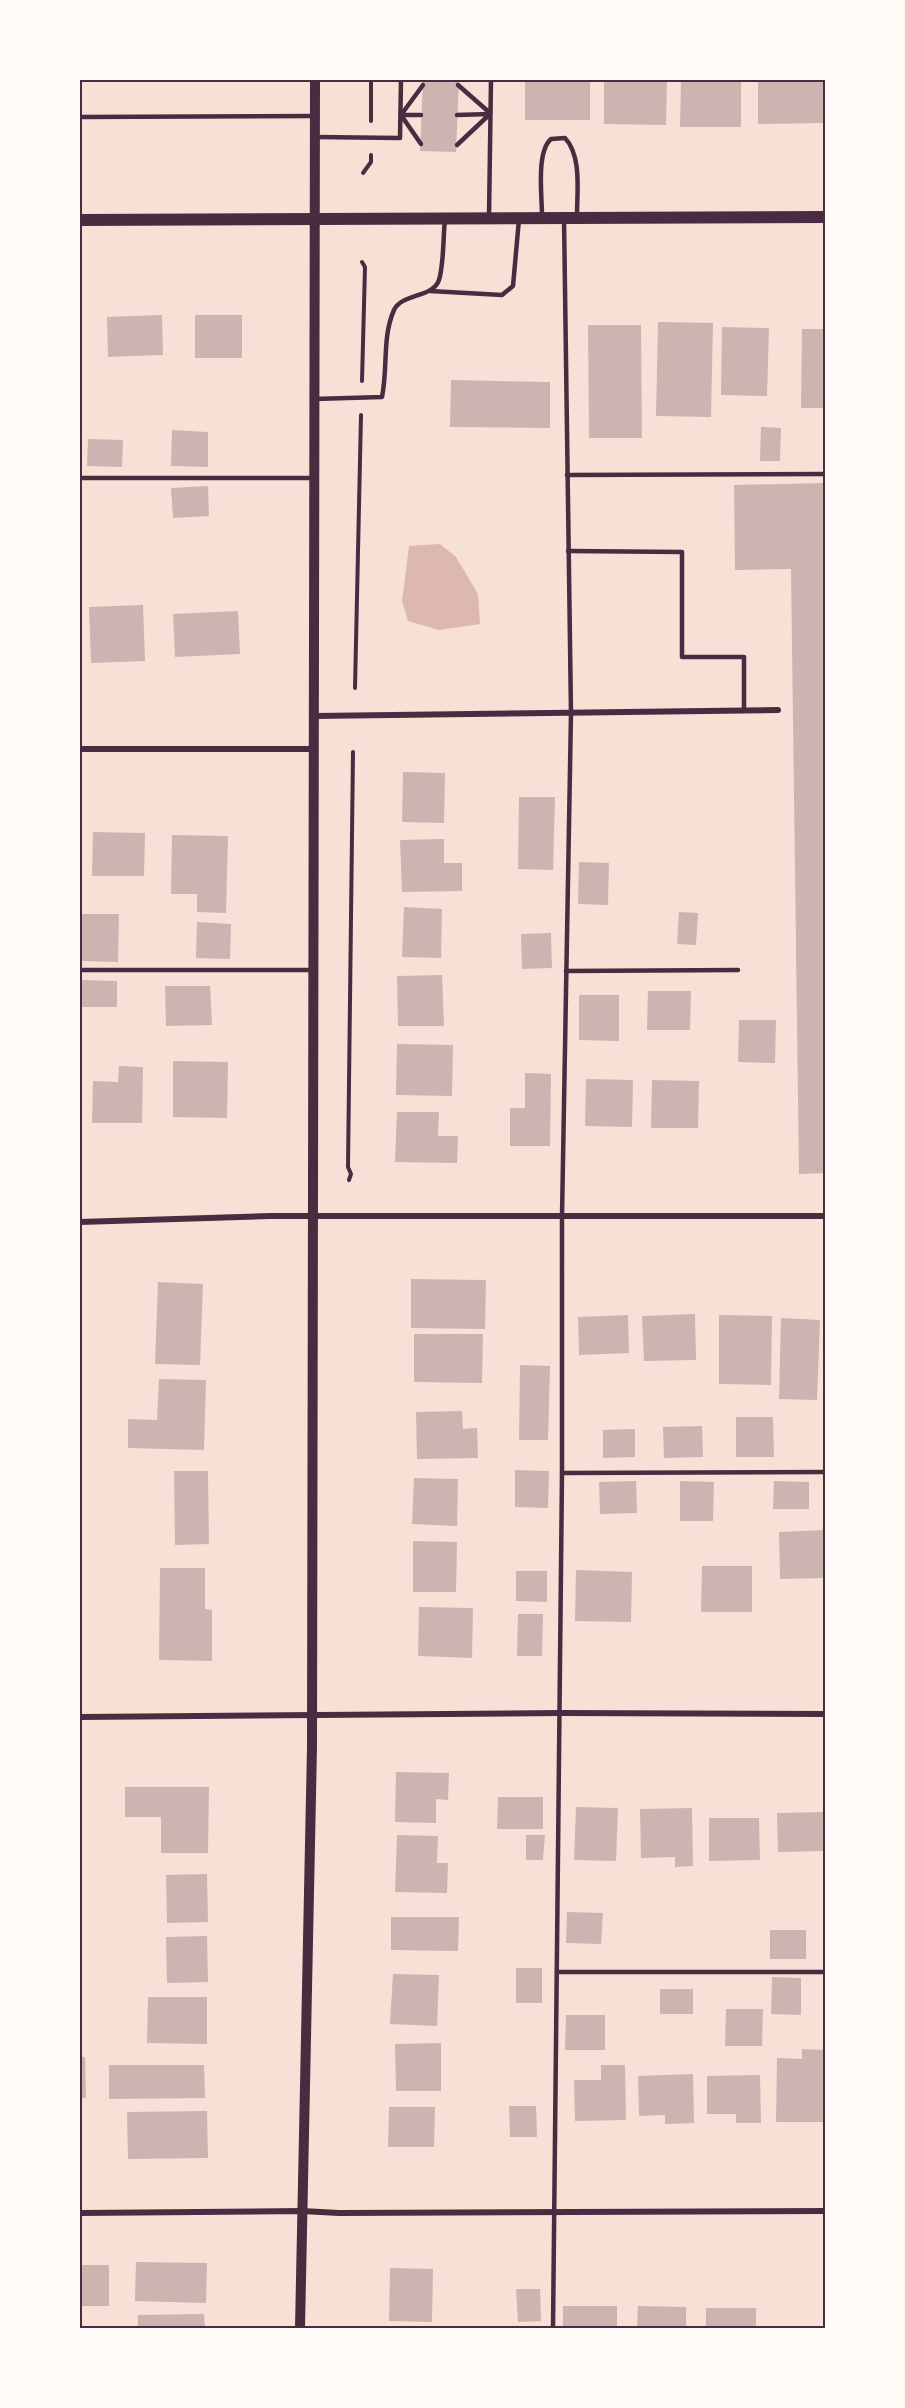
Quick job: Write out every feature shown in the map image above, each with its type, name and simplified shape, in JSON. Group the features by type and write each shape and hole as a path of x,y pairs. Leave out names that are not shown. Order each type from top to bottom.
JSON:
{"main road":[{"path":"80,220 825,217"}],"street":[{"path":"300,2328 312,1716 315,80"},
{"path":"314,716 778,710"},
{"path":"80,749 314,749"},
{"path":"80,1222 270,1216 825,1216"},
{"path":"80,1717 559,1713 825,1714"},
{"path":"80,2213 825,2211"}],"lane":[{"path":"315,137 400,138 401,80"},
{"path":"489,218 491,80"},
{"path":"401,115 423,85"},
{"path":"458,85 490,114"},
{"path":"457,115 490,114"},
{"path":"457,145 490,114"},
{"path":"401,115 421,115"},
{"path":"401,115 421,144"},
{"path":"80,117 315,116"},
{"path":"542,218 541,162 544,144 551,139 565,138 571,145 576,164 571,218 567,475 570,713 562,1216 562,1473 554,2328"},
{"path":"430,291 439,281 445,218"},
{"path":"314,399 382,397 386,376 386,334 395,307 416,294 430,291 502,295 513,286 519,218"},
{"path":"567,475 825,474"},
{"path":"80,478 314,478"},
{"path":"568,551 682,552 682,657 744,657 744,710"},
{"path":"80,970 313,970"},
{"path":"566,971 738,970"},
{"path":"562,1473 825,1472"},
{"path":"557,1972 825,1972"}],"path":[{"path":"355,688 365,267 362,262"},
{"path":"348,1180 351,1174 348,1167 353,752"}],"shaded area":[{"path":"440,544 456,557 478,594 480,624 439,630 408,621 402,601 409,546"}],"building":[{"path":"80,80 110,80 110,82 80,82"},
{"path":"423,80 459,80 456,152 420,151"},
{"path":"525,80 590,80 590,120 525,120"},
{"path":"604,80 667,80 666,125 604,124"},
{"path":"681,80 741,80 741,127 680,127"},
{"path":"758,80 824,80 824,123 758,124"},
{"path":"162,315 163,355 108,357 107,317"},
{"path":"195,315 242,315 242,358 195,358"},
{"path":"658,322 713,323 711,417 656,416"},
{"path":"588,325 641,325 642,438 589,438"},
{"path":"722,327 769,328 767,396 721,395"},
{"path":"802,329 826,329 826,408 801,408"},
{"path":"451,380 550,382 550,428 450,427"},
{"path":"761,427 781,428 780,461 760,461"},
{"path":"172,430 208,432 208,467 171,466"},
{"path":"88,439 123,440 122,467 87,466"},
{"path":"826,483 826,1173 799,1174 791,569 735,570 734,485"},
{"path":"208,486 209,516 173,518 171,488"},
{"path":"143,605 145,661 91,663 89,607"},
{"path":"238,611 240,654 175,657 173,614"},
{"path":"403,772 445,773 444,823 402,822"},
{"path":"519,797 555,797 553,870 518,869"},
{"path":"93,832 145,833 144,876 92,876"},
{"path":"172,835 228,836 226,913 197,912 197,894 171,894"},
{"path":"444,839 444,863 462,863 462,891 402,892 400,840"},
{"path":"579,862 609,863 608,905 578,904"},
{"path":"404,907 442,909 441,958 402,957"},
{"path":"679,912 698,913 696,945 677,944"},
{"path":"82,914 119,914 118,962 81,961"},
{"path":"197,922 231,924 230,959 196,958"},
{"path":"551,933 552,968 522,969 521,934"},
{"path":"442,975 444,1026 398,1026 397,976"},
{"path":"82,980 117,981 117,1007 82,1007"},
{"path":"165,986 210,986 212,1025 166,1026"},
{"path":"648,991 691,991 690,1030 647,1030"},
{"path":"579,995 619,995 619,1041 579,1040"},
{"path":"739,1020 776,1020 775,1063 738,1062"},
{"path":"397,1044 453,1045 452,1096 396,1095"},
{"path":"173,1061 228,1062 227,1118 173,1117"},
{"path":"119,1066 143,1067 142,1123 92,1123 93,1081 118,1082"},
{"path":"525,1073 551,1074 550,1146 510,1146 510,1108 525,1108"},
{"path":"586,1079 633,1080 632,1127 585,1126"},
{"path":"652,1080 699,1081 698,1128 651,1128"},
{"path":"397,1112 439,1112 438,1136 458,1136 457,1163 395,1162"},
{"path":"411,1279 486,1280 485,1329 411,1328"},
{"path":"158,1282 203,1284 200,1365 155,1364"},
{"path":"695,1314 696,1360 644,1361 642,1316"},
{"path":"628,1315 629,1353 579,1355 578,1317"},
{"path":"719,1315 772,1316 771,1385 719,1384"},
{"path":"781,1318 820,1320 817,1400 779,1399"},
{"path":"414,1334 483,1334 482,1383 414,1382"},
{"path":"520,1365 550,1366 548,1440 519,1440"},
{"path":"159,1379 206,1380 204,1450 128,1448 128,1419 157,1420"},
{"path":"462,1411 463,1429 477,1428 478,1458 417,1459 416,1412"},
{"path":"736,1417 773,1417 774,1457 736,1457"},
{"path":"702,1426 703,1457 664,1458 663,1427"},
{"path":"635,1429 635,1457 603,1458 603,1430"},
{"path":"515,1470 549,1471 548,1508 515,1507"},
{"path":"174,1471 208,1471 209,1544 175,1545"},
{"path":"414,1478 458,1479 457,1526 412,1524"},
{"path":"636,1481 637,1513 600,1514 599,1482"},
{"path":"680,1481 714,1482 713,1521 680,1521"},
{"path":"774,1481 809,1482 809,1509 773,1509"},
{"path":"826,1530 826,1578 780,1579 779,1532"},
{"path":"413,1541 457,1542 456,1592 413,1592"},
{"path":"702,1566 752,1566 752,1612 701,1612"},
{"path":"160,1568 205,1568 205,1609 212,1610 212,1661 159,1660"},
{"path":"576,1570 632,1572 631,1622 575,1621"},
{"path":"516,1571 547,1571 547,1602 516,1601"},
{"path":"419,1607 473,1608 472,1658 418,1656"},
{"path":"518,1614 543,1614 542,1656 517,1656"},
{"path":"396,1772 449,1773 448,1800 436,1799 436,1823 395,1822"},
{"path":"125,1787 209,1787 208,1853 161,1853 161,1817 125,1817"},
{"path":"498,1797 543,1797 543,1829 497,1829"},
{"path":"576,1807 618,1808 616,1861 574,1860"},
{"path":"692,1808 693,1866 675,1867 675,1857 641,1858 640,1809"},
{"path":"826,1812 826,1851 778,1852 777,1813"},
{"path":"709,1818 759,1818 760,1860 709,1861"},
{"path":"397,1835 438,1836 437,1863 448,1863 447,1893 395,1892"},
{"path":"526,1835 545,1835 543,1860 526,1860"},
{"path":"207,1874 208,1922 167,1923 166,1875"},
{"path":"567,1912 603,1913 601,1944 566,1943"},
{"path":"391,1917 459,1917 458,1951 391,1950"},
{"path":"770,1930 806,1930 806,1959 770,1959"},
{"path":"207,1936 208,1982 167,1983 166,1937"},
{"path":"516,1968 542,1968 542,2003 516,2003"},
{"path":"393,1974 439,1975 437,2026 390,2024"},
{"path":"772,1977 801,1978 801,2015 771,2014"},
{"path":"660,1989 693,1989 693,2014 660,2014"},
{"path":"148,1997 207,1997 207,2044 147,2043"},
{"path":"726,2009 763,2009 762,2046 725,2046"},
{"path":"566,2015 605,2015 605,2050 565,2050"},
{"path":"441,2043 441,2091 396,2091 395,2044"},
{"path":"802,2049 826,2050 826,2122 776,2122 777,2058 802,2059"},
{"path":"80,2057 85,2057 86,2098 80,2098"},
{"path":"109,2065 204,2065 205,2098 109,2099"},
{"path":"601,2065 625,2065 626,2120 575,2121 574,2080 601,2080"},
{"path":"693,2074 694,2123 665,2124 665,2115 639,2116 638,2076"},
{"path":"760,2075 761,2123 736,2123 736,2114 707,2114 707,2076"},
{"path":"509,2106 536,2106 537,2137 510,2137"},
{"path":"389,2107 435,2107 434,2147 388,2147"},
{"path":"207,2111 208,2158 128,2159 127,2112"},
{"path":"136,2262 207,2263 206,2303 135,2301"},
{"path":"80,2265 109,2265 109,2306 80,2306"},
{"path":"390,2268 433,2269 432,2322 389,2321"},
{"path":"516,2289 540,2289 541,2321 518,2322"},
{"path":"563,2306 617,2306 617,2328 563,2328"},
{"path":"638,2306 686,2307 686,2328 637,2328"},
{"path":"706,2308 756,2308 756,2328 706,2328"},
{"path":"204,2314 205,2328 138,2328 138,2315"}]}
